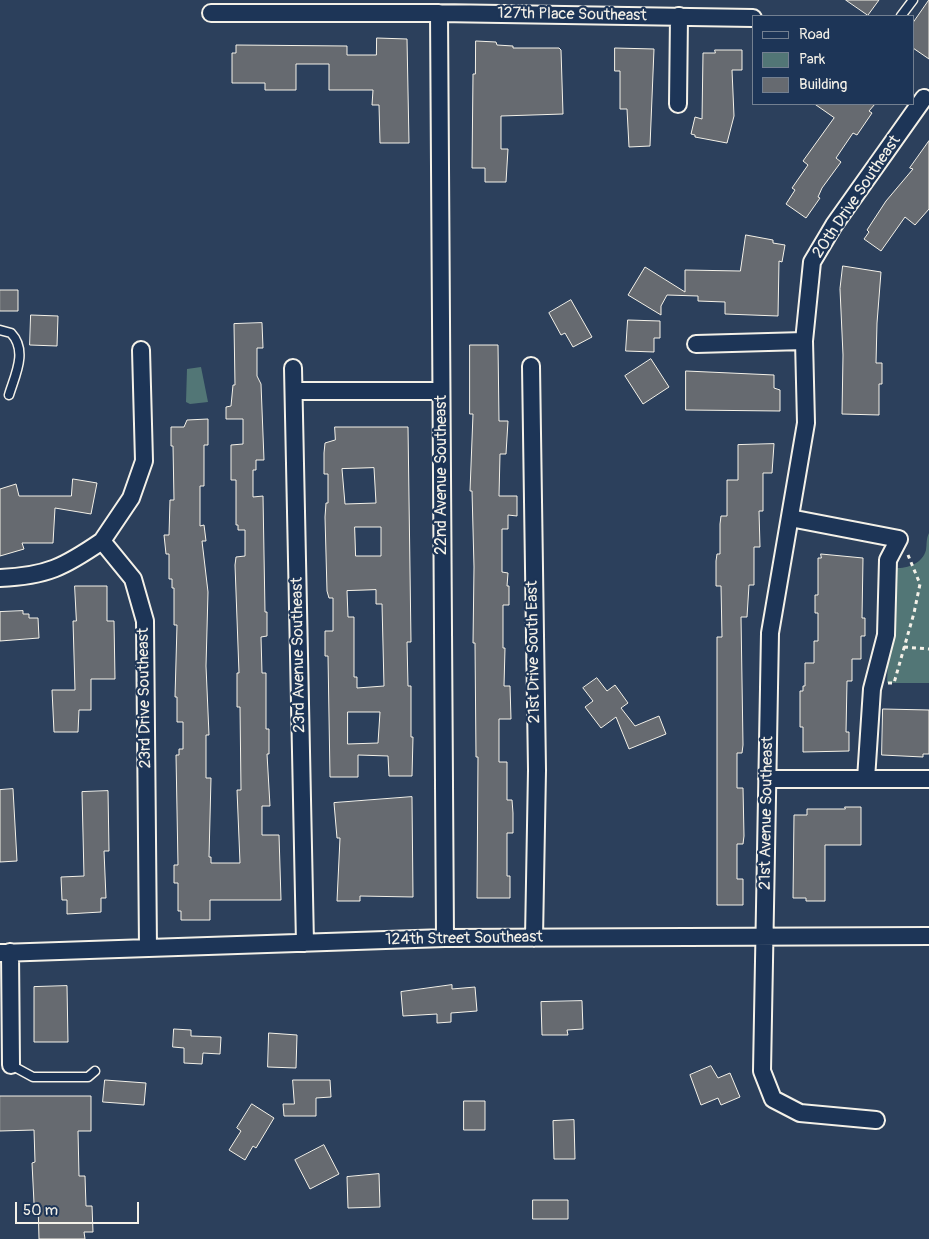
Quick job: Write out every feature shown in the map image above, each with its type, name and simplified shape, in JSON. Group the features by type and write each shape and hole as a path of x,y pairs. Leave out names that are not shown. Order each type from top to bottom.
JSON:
{"street":[{"name":"127th Place Southeast","path":"211,13 439,13 752,18"},
{"name":"22nd Avenue Southeast","path":"439,13 445,938"},
{"path":"678,16 678,104"},
{"name":"20th Drive Southeast","path":"806,423 804,342 812,262 834,225 922,96"},
{"path":"696,344 804,342"},
{"path":"0,578 30,577 70,563 102,541 131,498 144,461 141,350"},
{"name":"21st Drive South East","path":"531,366 537,770 534,938"},
{"name":"23rd Avenue Southeast","path":"293,368 304,943"},
{"path":"294,391 442,391"},
{"name":"21st Avenue Southeast","path":"806,423 770,633 762,1071 773,1098 800,1113 876,1120"},
{"path":"790,518 898,539 888,560 886,635 873,685 866,779"},
{"name":"23rd Drive Southeast","path":"102,541 133,579 145,622 148,948"},
{"path":"767,778 929,779"},
{"name":"124th Street Southeast","path":"5,953 445,938 929,936"},
{"path":"5,953 11,1065"}],"lane":[{"path":"902,15 913,0"},
{"path":"0,330 11,334 16,339 19,347 19,360 9,395"},
{"path":"11,1065 33,1078 88,1076 95,1072"}],"path":[{"path":"873,685 894,683 914,613 920,584 910,560 898,539"},
{"path":"904,647 929,649"}],"green space":[{"path":"201,367 208,402 190,404 186,402 187,369"},
{"path":"929,533 929,683 887,683 892,568 907,567 917,563 926,550"}],"building":[{"path":"846,0 879,0 868,15"},
{"path":"929,0 929,59 914,49 914,22"},
{"path":"377,38 407,39 409,143 380,143 379,105 372,105 373,90 329,90 329,64 296,64 296,90 265,90 265,83 232,83 232,53 236,53 236,45 347,46 347,55 376,55"},
{"path":"476,41 496,42 497,45 513,46 513,48 559,48 561,50 563,114 501,116 501,149 508,149 506,182 485,182 485,168 472,168 473,74 475,74"},
{"path":"615,48 654,49 650,146 629,147 627,109 620,109 620,71 615,71"},
{"path":"715,50 742,50 742,70 732,70 734,116 727,143 695,137 695,135 691,134 695,117 702,119 703,53 715,53"},
{"path":"816,105 874,105 869,111 872,113 857,135 853,133 836,158 841,162 822,188 818,197 820,198 806,218 786,204 795,190 792,188 808,165 803,161 834,118"},
{"path":"929,141 929,209 915,225 905,217 881,251 864,239 869,232 867,230 886,201 913,169 910,168"},
{"path":"746,235 773,240 773,243 785,245 782,262 779,261 778,316 725,314 725,302 698,301 698,296 667,295 661,306 661,315 628,295 645,267 685,292 685,270 740,271"},
{"path":"843,266 881,272 876,363 882,363 882,384 879,384 879,415 842,414 843,355 840,289"},
{"path":"0,290 18,290 18,311 0,311"},
{"path":"571,300 592,337 573,347 565,333 561,335 549,313"},
{"path":"31,315 58,316 57,346 30,345"},
{"path":"628,320 660,321 660,338 654,338 654,352 626,351"},
{"path":"262,323 263,348 257,348 257,376 261,384 264,460 256,460 256,470 253,470 253,497 263,496 265,612 267,612 267,636 261,637 262,673 266,673 266,729 269,729 269,754 267,754 270,806 262,806 262,835 279,835 281,900 210,900 210,920 181,920 181,911 178,911 178,883 174,883 174,865 178,865 176,755 179,755 179,749 183,749 183,722 177,722 177,697 175,697 177,625 174,625 174,588 172,588 172,579 169,579 169,554 166,554 164,535 169,535 170,500 174,500 171,427 184,427 187,420 208,419 208,445 204,445 204,486 200,486 200,526 204,525 206,541 202,541 208,592 206,666 209,735 206,735 206,778 211,778 209,857 211,857 211,863 240,863 237,790 241,790 240,707 237,707 237,673 239,673 235,565 236,557 245,556 245,530 238,530 238,525 236,525 236,480 231,480 231,445 243,444 243,419 226,419 226,407 231,406 233,385 235,385 234,324"},
{"path":"470,345 498,345 499,421 508,421 506,454 500,454 499,496 517,496 517,516 508,515 508,529 502,529 502,572 508,573 507,586 509,586 509,605 503,605 504,686 510,686 511,719 499,719 499,762 507,762 507,800 512,800 513,833 507,833 507,876 510,876 510,898 477,898 478,757 476,757 475,643 473,643 472,491 470,491 473,414 470,414"},
{"path":"651,359 669,387 643,404 625,376"},
{"path":"686,371 774,375 774,388 780,390 780,411 686,410"},
{"path":"335,427 408,427 411,642 407,642 408,686 411,686 411,737 413,737 412,776 389,776 388,756 358,755 358,777 330,777 328,656 325,656 325,631 333,631 333,598 329,598 327,591 325,517 326,503 328,503 328,474 324,474 324,453 325,443 335,440","holes":["374,468 376,503 345,504 342,469","355,527 381,527 381,556 356,556","376,590 376,604 382,604 384,686 357,688 357,677 354,677 354,617 348,617 347,591","348,712 380,712 378,743 348,744"]},
{"path":"774,444 772,473 763,473 763,511 759,511 760,547 754,547 754,585 749,585 747,617 741,617 743,745 742,753 737,753 737,788 743,788 744,836 743,844 737,844 737,879 743,879 743,905 717,905 717,637 722,637 721,586 716,586 716,561 717,554 720,554 720,524 721,516 727,516 727,480 738,480 738,445"},
{"path":"73,479 97,483 91,514 55,508 53,543 22,543 24,549 0,556 0,489 16,484 19,496 71,496"},
{"path":"821,554 863,558 862,618 865,618 865,636 861,636 861,659 852,659 852,681 847,681 846,732 849,732 849,751 803,752 803,727 800,727 800,691 803,691 803,686 805,686 805,663 814,663 814,641 818,641 818,613 815,613 815,595 818,595 818,558 821,558"},
{"path":"75,586 107,586 107,621 114,621 115,679 91,679 91,710 79,710 78,732 54,732 52,690 75,690 73,621 76,621"},
{"path":"23,611 23,614 29,614 29,618 38,618 39,638 0,641 0,612"},
{"path":"597,678 607,691 615,685 628,703 621,708 635,726 659,716 666,734 629,749 616,717 601,728 585,707 593,701 583,688"},
{"path":"883,709 929,710 929,754 923,754 923,757 882,755"},
{"path":"13,789 17,861 0,862 0,790"},
{"path":"108,791 109,851 104,851 106,898 101,898 101,912 67,914 67,900 62,900 61,877 84,876 82,792"},
{"path":"412,797 413,897 360,896 360,901 337,901 340,838 337,838 334,803"},
{"path":"845,807 861,807 861,845 825,845 825,901 806,901 806,898 793,898 794,815 807,815 807,809 845,809"},
{"path":"452,985 452,989 475,987 477,1011 451,1013 451,1022 437,1023 437,1014 403,1016 401,992"},
{"path":"67,986 68,1042 34,1042 34,987"},
{"path":"582,1001 583,1029 567,1030 568,1035 542,1035 541,1002"},
{"path":"174,1029 191,1030 191,1036 221,1037 220,1054 203,1053 202,1064 184,1063 184,1048 173,1047"},
{"path":"269,1033 297,1035 296,1068 268,1067"},
{"path":"711,1066 718,1078 730,1073 740,1097 721,1105 718,1098 701,1105 690,1075"},
{"path":"105,1080 146,1083 144,1105 103,1102"},
{"path":"293,1080 330,1080 331,1097 316,1098 316,1116 284,1116 283,1104 294,1104"},
{"path":"0,1096 91,1096 91,1131 78,1131 79,1176 85,1176 86,1206 92,1206 93,1232 84,1232 85,1239 39,1239 38,1203 34,1203 32,1163 35,1162 34,1130 0,1131"},
{"path":"464,1101 485,1101 485,1130 464,1130"},
{"path":"252,1104 274,1118 256,1148 253,1146 245,1160 229,1150 241,1131 237,1128"},
{"path":"574,1120 575,1159 554,1159 553,1121"},
{"path":"324,1145 339,1174 310,1189 295,1160"},
{"path":"379,1174 380,1207 348,1208 347,1177"},
{"path":"533,1200 568,1200 568,1219 533,1219"}]}
